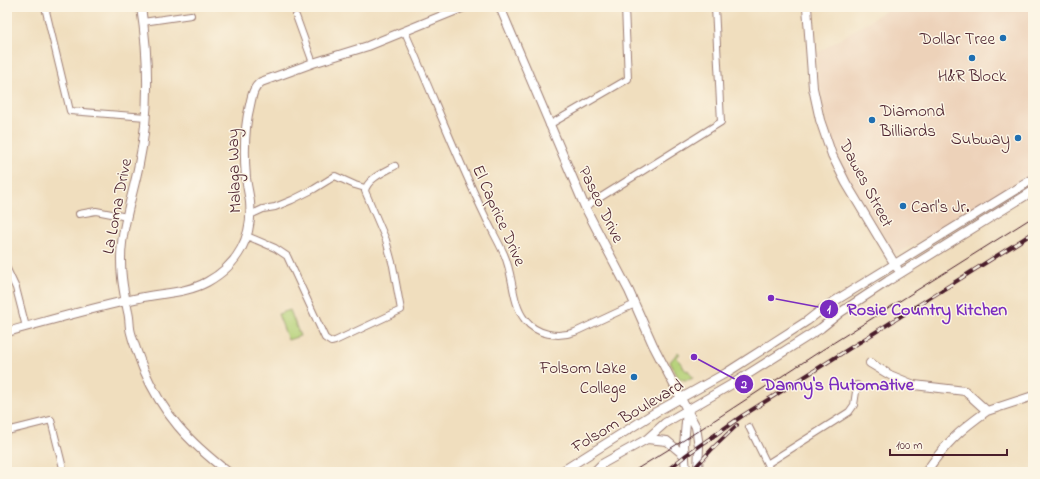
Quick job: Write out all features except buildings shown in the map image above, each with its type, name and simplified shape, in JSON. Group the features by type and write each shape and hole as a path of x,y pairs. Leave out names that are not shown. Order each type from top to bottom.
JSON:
{"street":[{"path":"45,7 70,111 146,117"},
{"name":"La Loma Drive","path":"141,7 148,71 146,117 140,158 123,236 120,262 131,333 140,359 156,396 168,414 182,432 197,447 228,472"},
{"name":"Malaga Way","path":"7,332 150,296 192,289 207,282 224,270 235,260 247,236 250,215 245,152 247,116 253,91 256,85 312,63 368,46 464,7"},
{"name":"Paseo Drive","path":"500,7 585,207 620,271 653,345 697,431 699,446 698,472"},
{"path":"549,124 628,79 625,7"},
{"path":"585,207 721,122 715,7"},
{"name":"Dawes Street","path":"807,7 813,88 820,120 832,156 846,183 900,274"},
{"path":"143,22 191,15"},
{"path":"296,16 312,63"},
{"name":"El Caprice Drive","path":"405,32 485,216 504,255 512,278 517,306 525,320 543,333 565,335 575,332 635,304"},
{"path":"247,236 275,248 287,256 325,338 331,342 401,310 393,266 386,240 365,194 365,188 369,182 395,166"},
{"path":"250,215 263,209 275,207 292,200 335,176 365,188"},
{"name":"Folsom Boulevard","path":"561,472 656,412 726,373 807,321 825,307 1033,179"},
{"name":"Folsom Boulevard","path":"594,472 602,464 647,439 665,423 727,387 821,328 841,312 1033,191"},
{"path":"79,214 96,211 127,216"},
{"path":"7,269 16,288 26,327"},
{"path":"870,363 890,375 914,385 964,391 987,411"},
{"path":"767,464 815,432 849,412 854,405 857,385"},
{"path":"926,472 956,434 987,411 1033,396"},
{"path":"686,472 684,446 687,410"},
{"path":"7,431 50,420 64,472"},
{"path":"749,427 771,472"},
{"path":"647,439 667,441 685,456"}],"shaded area":[{"path":"892,7 1033,7 1033,172 958,220 895,255 854,189 838,157 824,114 818,79 816,54"}],"green space":[{"path":"290,310 300,336 288,340 278,314"},
{"path":"678,352 680,354 677,358 693,378 684,380 676,374 670,362"}],"tram line":[{"path":"632,472 1033,217"}],"railway":[{"path":"665,472 742,416 1033,233"},
{"path":"691,472 737,425"}],"place":[{"name":"Dollar Tree","path":"1003,38"},
{"name":"H&R Block","path":"972,58"},
{"name":"Diamond Billiards","path":"872,120"},
{"name":"Subway","path":"1018,138"},
{"name":"Carl's Jr.","path":"903,206"},
{"name":"Rosie Country Kitchen","path":"771,298"},
{"name":"Danny's Automative","path":"694,357"},
{"name":"Folsom Lake College","path":"634,377"}]}
